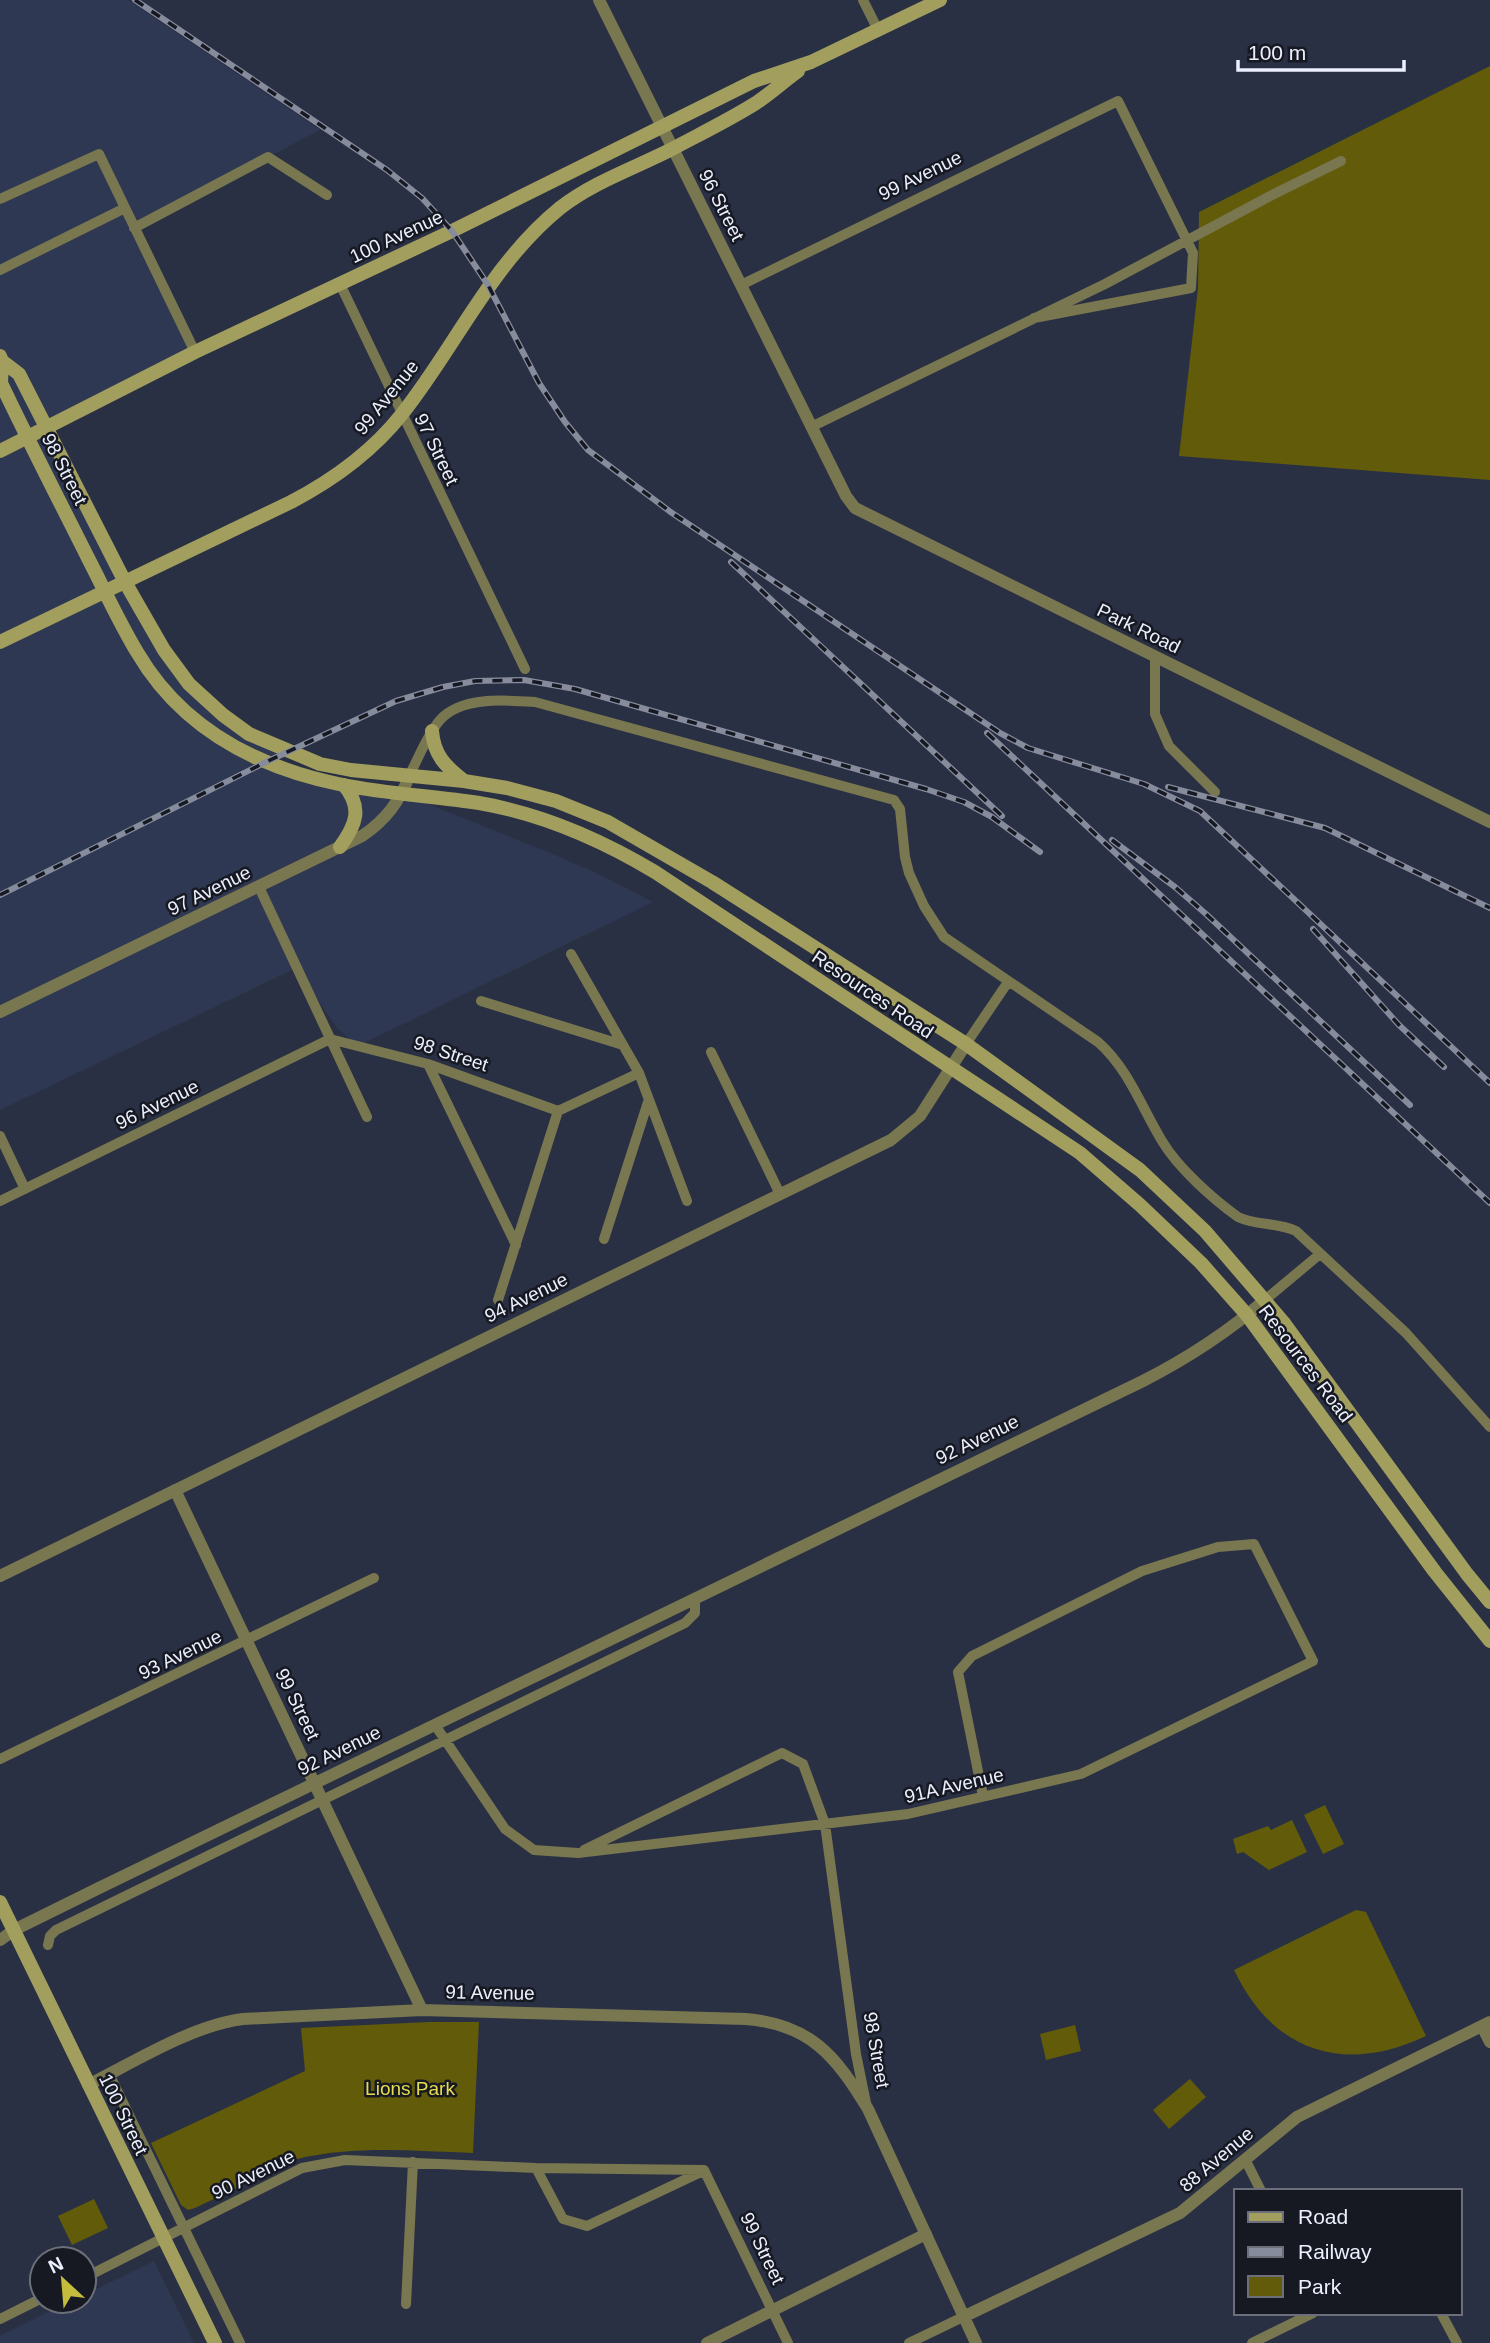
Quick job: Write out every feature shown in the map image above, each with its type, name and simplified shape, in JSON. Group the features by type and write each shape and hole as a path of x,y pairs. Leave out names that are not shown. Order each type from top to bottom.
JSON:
{"main road":[{"name":"100 Avenue","path":"0,451 195,352 452,231 660,126 754,81 811,62 940,0"},
{"name":"100 Avenue","path":"672,149 756,102 811,62"},
{"name":"99 Avenue","path":"0,642 312,491 367,452 401,415 488,285 512,254 534,232 561,208 593,186 672,149"},
{"name":"98 Street","path":"1,358 19,374 125,582"},
{"name":"98 Street","path":"1,358 1,383 105,591"},
{"name":"Resources Road","path":"125,582 164,650 189,684 249,734 320,764 351,770 464,781 546,798 629,832 966,1044 1140,1170 1205,1231 1266,1299 1490,1602"},
{"name":"Resources Road","path":"105,591 137,652 171,699 201,726 226,743 264,763 344,785 480,803 526,814 577,831 605,844 655,872 1080,1153 1175,1238 1247,1315 1435,1572 1490,1640"},
{"path":"432,731 437,755 464,781"},
{"path":"340,846 352,830 357,811 353,798 344,785"},
{"name":"100 Street","path":"0,1902 215,2343"}],"street":[{"name":"96 Street","path":"599,0 811,427"},
{"path":"863,0 878,30"},
{"name":"99 Avenue","path":"741,285 1118,101 1187,242"},
{"path":"0,199 99,154 195,352"},
{"path":"134,228 268,157 327,195"},
{"path":"811,427 1187,242 1341,161"},
{"path":"0,270 125,208"},
{"path":"1034,318 1191,288 1193,253 1187,242"},
{"name":"97 Street","path":"340,284 525,669"},
{"name":"Park Road","path":"811,427 846,496 855,508 1490,822"},
{"path":"1155,658 1155,714 1169,746 1215,792"},
{"path":"410,774 432,731 445,716 470,704 496,701 535,702 894,800 900,809 909,873 933,922 952,944 1110,1052 1164,1144 1185,1170 1232,1213 1247,1221 1287,1227 1296,1231 1406,1333 1490,1427"},
{"name":"97 Avenue","path":"0,1012 259,887 380,823 403,793 410,774"},
{"path":"259,887 367,1117"},
{"path":"572,954 639,1073 687,1202"},
{"name":"94 Avenue","path":"0,1576 891,1140 920,1116 1008,982"},
{"path":"481,1001 623,1045"},
{"name":"98 Street","path":"330,1039 428,1064 558,1111"},
{"name":"96 Avenue","path":"0,1201 330,1039"},
{"path":"711,1052 780,1194"},
{"path":"428,1064 516,1245"},
{"path":"498,1300 558,1111 639,1073"},
{"path":"604,1239 648,1101"},
{"path":"0,1136 26,1189"},
{"path":"1266,1299 1320,1254"},
{"name":"92 Avenue","path":"0,1940 14,1930 1155,1375 1193,1354 1266,1299"},
{"name":"99 Street","path":"175,1490 422,2010"},
{"name":"91A Avenue","path":"436,1725 505,1829 534,1850 578,1853 908,1814 1081,1774 1313,1661 1254,1544 1218,1547 1142,1571 972,1656 958,1672 983,1796"},
{"name":"93 Avenue","path":"0,1759 374,1578"},
{"name":"92 Avenue","path":"48,1945 50,1936 56,1930 685,1623 695,1613 695,1598"},
{"name":"98 Street","path":"578,1853 782,1753 803,1764 825,1824 856,2054 868,2109 976,2343"},
{"name":"91 Avenue","path":"88,2085 194,2033 231,2020 422,2010 504,2011 768,2021 786,2026 821,2045 849,2077 868,2109"},
{"path":"1486,2024 1490,2042"},
{"name":"88 Avenue","path":"963,2317 1180,2213 1297,2118 1486,2024"},
{"name":"100 Street","path":"109,2074 240,2343"},
{"path":"1245,2159 1260,2189"},
{"name":"90 Avenue","path":"98,2271 302,2168 345,2160 536,2168 704,2170"},
{"path":"406,2304 413,2162"},
{"path":"536,2168 563,2219 587,2226 704,2170"},
{"name":"99 Street","path":"704,2170 788,2343"},
{"path":"707,2343 926,2234"},
{"path":"0,2319 28,2305"},
{"path":"1252,2343 1310,2315"},
{"path":"1442,2315 1457,2343"},
{"path":"909,2343 963,2317"}],"shaded area":[{"path":"0,0 128,0 320,130 134,227 195,352 47,427 125,582 205,700 289,752 266,762 403,794 548,852 653,902 358,1046 337,1028 296,968 0,1110"},
{"path":"154,2261 194,2343 0,2343 0,2336 43,2315 98,2315 98,2288"}],"green space":[{"path":"1490,66 1490,480 1179,456 1198,288 1199,212"},
{"path":"1325,1805 1344,1844 1323,1854 1304,1815"},
{"path":"1292,1820 1307,1852 1269,1870 1243,1852 1237,1854 1233,1839 1268,1826 1271,1830"},
{"path":"1356,1910 1366,1912 1426,2036 1396,2048 1367,2054 1339,2054 1314,2048 1290,2037 1269,2020 1250,1998 1234,1970"},
{"name":"Lions Park","path":"479,2022 473,2153 385,2150 319,2155 297,2159 195,2208 188,2210 181,2205 151,2143 305,2071 301,2028"},
{"path":"1075,2025 1081,2051 1046,2060 1040,2034"},
{"path":"1190,2079 1206,2097 1169,2129 1153,2110"},
{"path":"94,2199 108,2228 72,2245 58,2216"}],"railway":[{"path":"135,0 387,170 422,198 452,231 488,285 539,383 588,450 672,513 1000,733 1028,748 1144,784 1200,811 1490,1083"},
{"path":"731,562 1002,816"},
{"path":"0,895 264,763 396,701 475,681 524,680 575,689 926,789 964,802 992,817 1040,852"},
{"path":"987,733 1490,1203"},
{"path":"1168,787 1325,828 1490,908"},
{"path":"1112,840 1206,914 1410,1105"},
{"path":"1313,929 1399,1025 1444,1067"}]}
